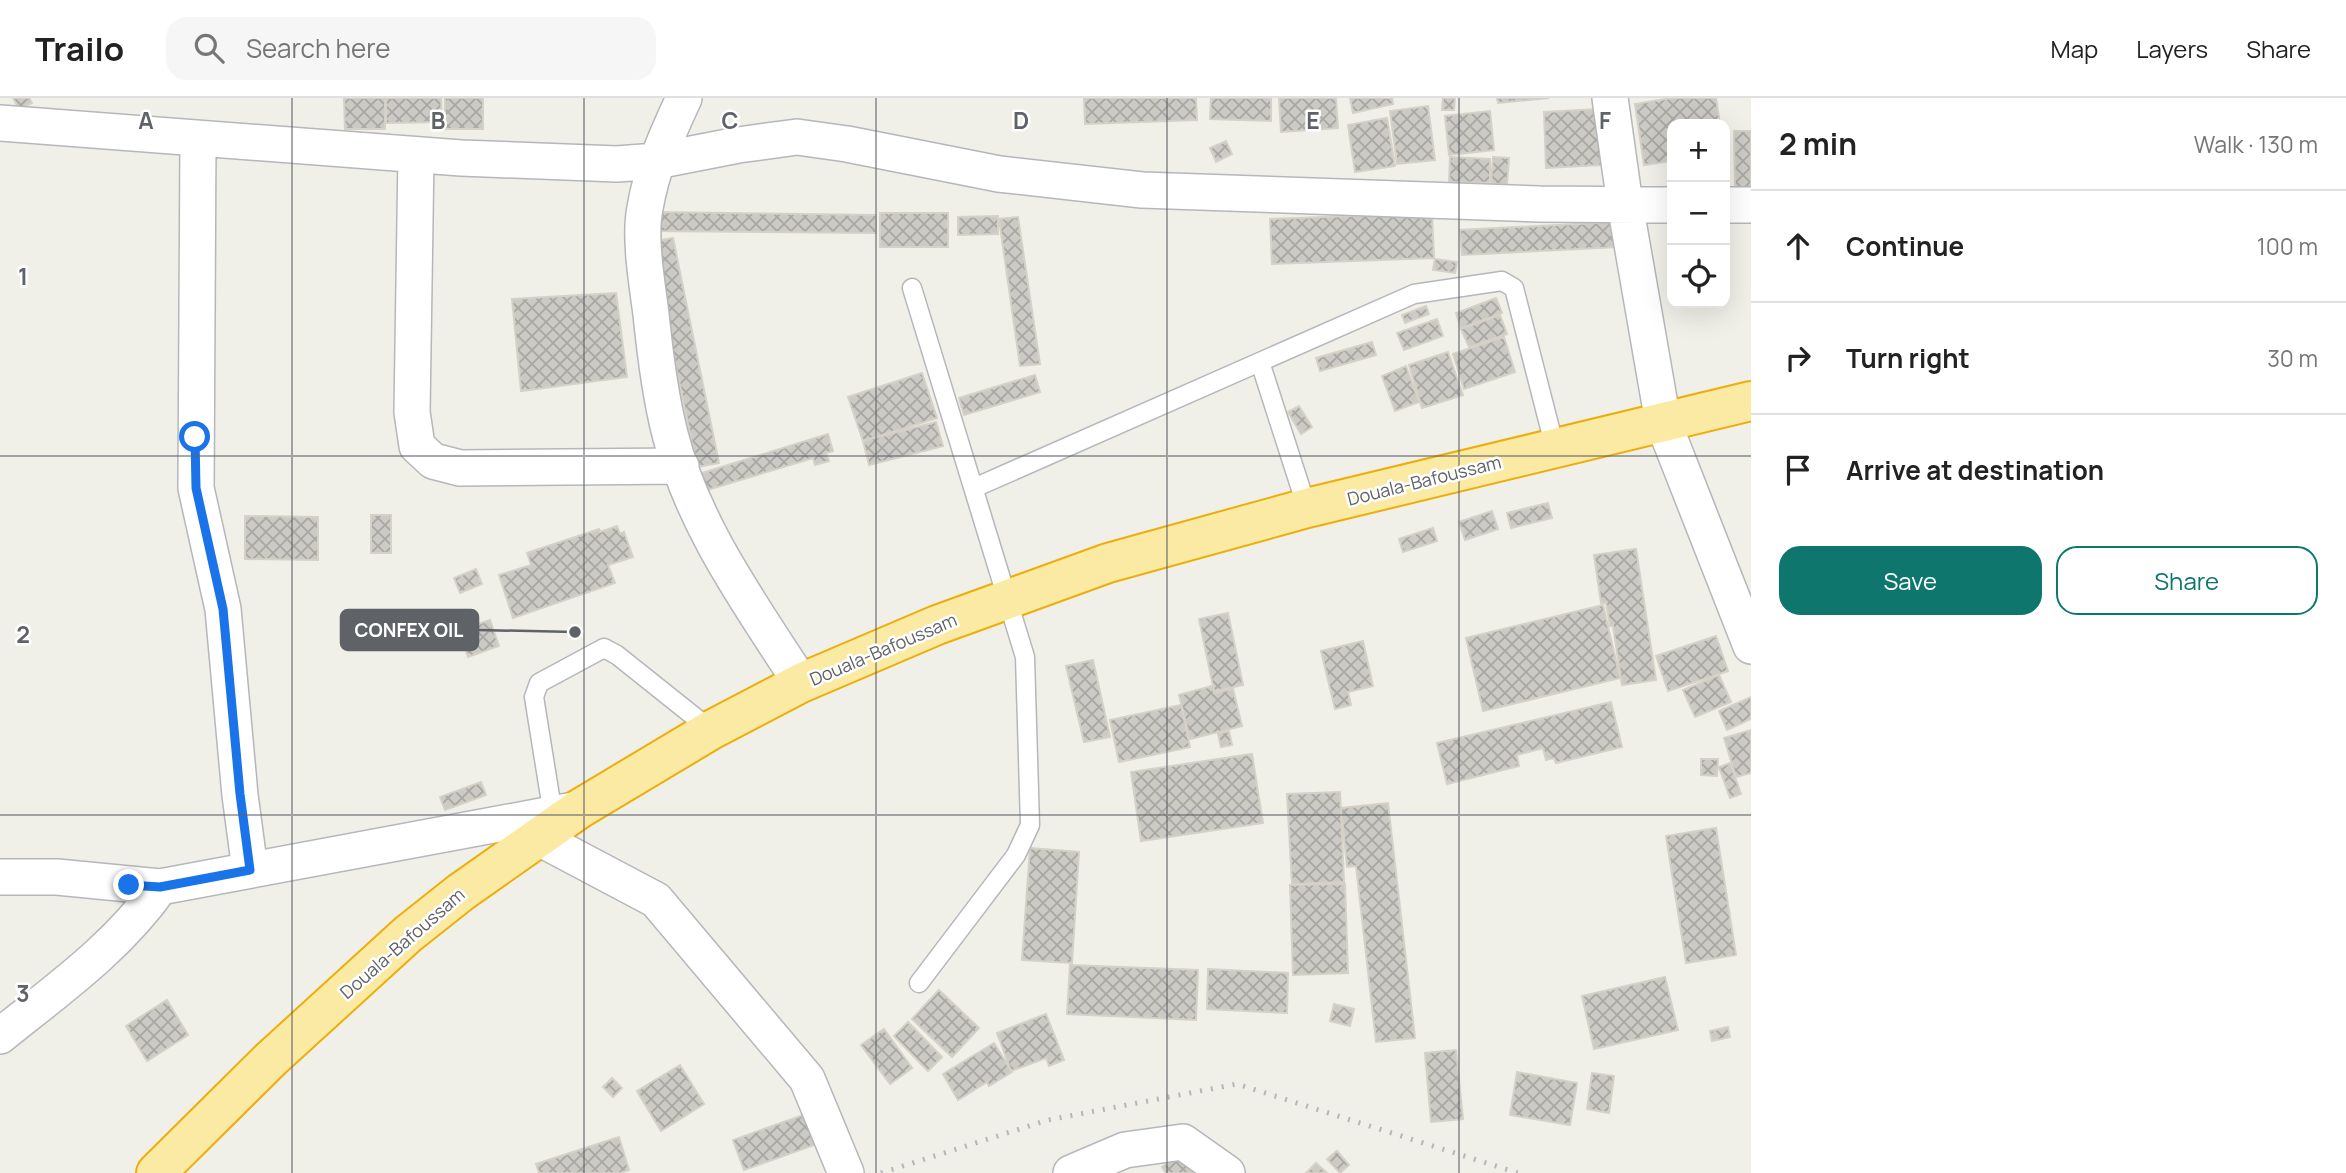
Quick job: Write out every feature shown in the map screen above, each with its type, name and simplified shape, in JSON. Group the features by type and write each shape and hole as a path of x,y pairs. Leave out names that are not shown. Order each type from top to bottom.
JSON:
{"highway":[{"name":"Douala-Bafoussam","path":"156,1173 271,1059 408,934 461,892 557,820 711,730 801,683 1008,598 1108,563 1307,508 1751,401"}],"street":[{"path":"684,98 656,161 644,211 645,267 658,373 670,435 692,498 719,553 801,683"},
{"path":"1610,98 1625,204 1663,422 1751,646"},
{"path":"1,128 549,163 617,164 656,161 797,137 847,144 999,174 1142,190 1539,204 1667,205"},
{"path":"198,139 196,488 223,609 240,794 250,870"},
{"path":"416,155 412,412 417,446 433,461 460,468 681,466"},
{"path":"1730,205 1751,205"},
{"path":"0,877 57,877 160,887 557,820 656,900 807,1079 846,1173"},
{"path":"0,1036 116,940 141,914 160,887"},
{"path":"1071,1173 1125,1150 1183,1142 1227,1173"}],"lane":[{"path":"974,488 1414,294 1502,281 1514,288 1555,448"},
{"path":"912,288 1026,657 1030,825 1016,855 919,982"},
{"path":"1260,362 1307,508"},
{"path":"557,820 534,697 539,683 604,648 617,655 711,730"}],"building":[{"path":"13,98 29,98 32,103 19,109"},
{"path":"344,98 385,98 385,129 345,129"},
{"path":"386,98 441,98 442,122 386,123"},
{"path":"445,98 483,98 483,129 445,129"},
{"path":"1084,98 1196,98 1197,120 1085,124"},
{"path":"1211,98 1271,98 1271,121 1210,119"},
{"path":"1279,98 1336,98 1338,128 1281,132"},
{"path":"1350,98 1392,98 1393,104 1353,113"},
{"path":"1443,98 1455,98 1454,110 1442,110"},
{"path":"1497,98 1549,98 1498,103"},
{"path":"1672,98 1716,98 1719,119 1667,119 1667,162 1644,165 1635,104"},
{"path":"1428,106 1435,160 1397,164 1390,111"},
{"path":"1599,109 1601,165 1546,168 1544,112"},
{"path":"1490,111 1494,150 1449,155 1445,116"},
{"path":"1387,118 1395,166 1355,172 1348,125"},
{"path":"1734,131 1751,131 1751,189 1735,189"},
{"path":"1226,141 1232,154 1216,162 1210,148"},
{"path":"1450,157 1490,159 1490,183 1449,182"},
{"path":"1493,157 1509,158 1507,185 1491,183"},
{"path":"652,212 876,215 876,233 651,231"},
{"path":"880,213 948,213 948,247 880,247"},
{"path":"1432,213 1434,258 1272,264 1270,219"},
{"path":"998,216 998,234 958,235 958,217"},
{"path":"1018,217 1040,364 1020,366 999,219"},
{"path":"1615,222 1617,247 1462,255 1460,230"},
{"path":"673,238 719,463 697,467 650,242"},
{"path":"1435,259 1457,262 1455,273 1433,270"},
{"path":"616,293 627,377 521,391 512,299"},
{"path":"1496,298 1502,313 1461,328 1456,313"},
{"path":"1426,306 1429,314 1405,323 1402,315"},
{"path":"1500,315 1507,334 1469,347 1461,329"},
{"path":"1437,319 1443,336 1404,350 1397,333"},
{"path":"1504,337 1515,372 1464,389 1453,354"},
{"path":"1372,342 1376,355 1320,371 1316,358"},
{"path":"1448,352 1463,395 1422,408 1409,365"},
{"path":"1406,366 1419,402 1395,411 1382,376"},
{"path":"922,373 937,418 863,441 848,397"},
{"path":"1035,375 1040,392 964,415 959,398"},
{"path":"1299,406 1312,427 1301,434 1288,412"},
{"path":"936,422 943,446 869,465 863,441"},
{"path":"828,434 833,451 826,453 829,461 815,465 813,458 704,491 699,474"},
{"path":"1548,503 1552,518 1511,528 1507,513"},
{"path":"1492,511 1498,529 1465,540 1459,522"},
{"path":"371,515 391,515 391,553 371,553"},
{"path":"245,516 318,517 318,560 245,559"},
{"path":"617,526 620,534 624,532 633,557 608,565 615,583 513,618 499,575 531,565 527,553 599,529 600,532"},
{"path":"1433,528 1437,541 1403,552 1399,539"},
{"path":"1636,549 1656,680 1622,685 1613,626 1610,626 1606,603 1601,603 1594,555"},
{"path":"476,569 482,584 460,593 454,578"},
{"path":"1603,605 1620,678 1483,711 1466,638"},
{"path":"1228,613 1243,685 1214,691 1199,619"},
{"path":"490,620 499,646 468,657 459,630"},
{"path":"1716,636 1728,671 1668,691 1656,656"},
{"path":"1363,641 1373,686 1348,692 1351,705 1335,709 1321,651"},
{"path":"1093,660 1110,737 1084,742 1066,666"},
{"path":"1719,675 1731,702 1695,717 1683,690"},
{"path":"1212,686 1214,693 1233,689 1242,726 1190,739 1179,695"},
{"path":"1751,697 1751,719 1727,730 1719,711"},
{"path":"1611,702 1622,747 1556,763 1554,758 1546,760 1543,748 1517,755 1519,766 1447,784 1437,743"},
{"path":"1181,705 1190,747 1119,762 1110,720"},
{"path":"1751,730 1751,773 1736,777 1724,738"},
{"path":"1229,731 1232,745 1221,747 1218,734"},
{"path":"1252,754 1263,823 1141,841 1131,772"},
{"path":"1701,759 1718,759 1717,776 1701,775"},
{"path":"1730,763 1741,794 1730,798 1719,767"},
{"path":"481,782 486,795 445,810 440,797"},
{"path":"1340,792 1344,882 1292,884 1287,794"},
{"path":"1388,803 1415,1038 1376,1042 1356,866 1347,867 1341,808"},
{"path":"1716,828 1736,955 1686,963 1666,836"},
{"path":"1030,848 1079,852 1072,963 1022,960"},
{"path":"1345,884 1348,973 1293,975 1290,885"},
{"path":"1070,965 1198,970 1196,1020 1067,1014"},
{"path":"1208,969 1288,973 1287,1013 1207,1009"},
{"path":"1665,977 1678,1030 1594,1049 1582,996"},
{"path":"939,990 979,1028 952,1057 912,1019"},
{"path":"167,1000 188,1035 147,1061 126,1026"},
{"path":"1334,1004 1354,1009 1350,1026 1330,1021"},
{"path":"1046,1014 1064,1060 1049,1066 1046,1058 1011,1071 997,1033"},
{"path":"908,1022 942,1057 928,1071 894,1036"},
{"path":"1728,1027 1730,1037 1712,1041 1710,1031"},
{"path":"884,1029 912,1068 890,1084 861,1045"},
{"path":"994,1043 1012,1072 989,1086 987,1082 958,1100 943,1074"},
{"path":"1456,1050 1463,1119 1431,1122 1425,1053"},
{"path":"680,1065 704,1104 661,1131 637,1091"},
{"path":"1517,1072 1577,1083 1570,1125 1510,1115"},
{"path":"1592,1073 1614,1076 1609,1113 1587,1109"},
{"path":"612,1078 622,1088 613,1097 603,1087"},
{"path":"806,1114 817,1144 744,1170 733,1140"},
{"path":"619,1137 629,1170 620,1173 539,1173 536,1164"},
{"path":"1195,1143 1218,1173 1166,1173 1162,1167"},
{"path":"1337,1151 1349,1165 1340,1173 1327,1159"},
{"path":"1316,1163 1327,1173 1306,1173"}],"railway":[{"path":"881,1173 1048,1120 1237,1084 1518,1173"}],"place":[{"name":"CONFEX OIL","path":"575,632"}],"route":[{"path":"129,885 160,887 250,870 240,794 223,609 196,488 195,437"}]}
